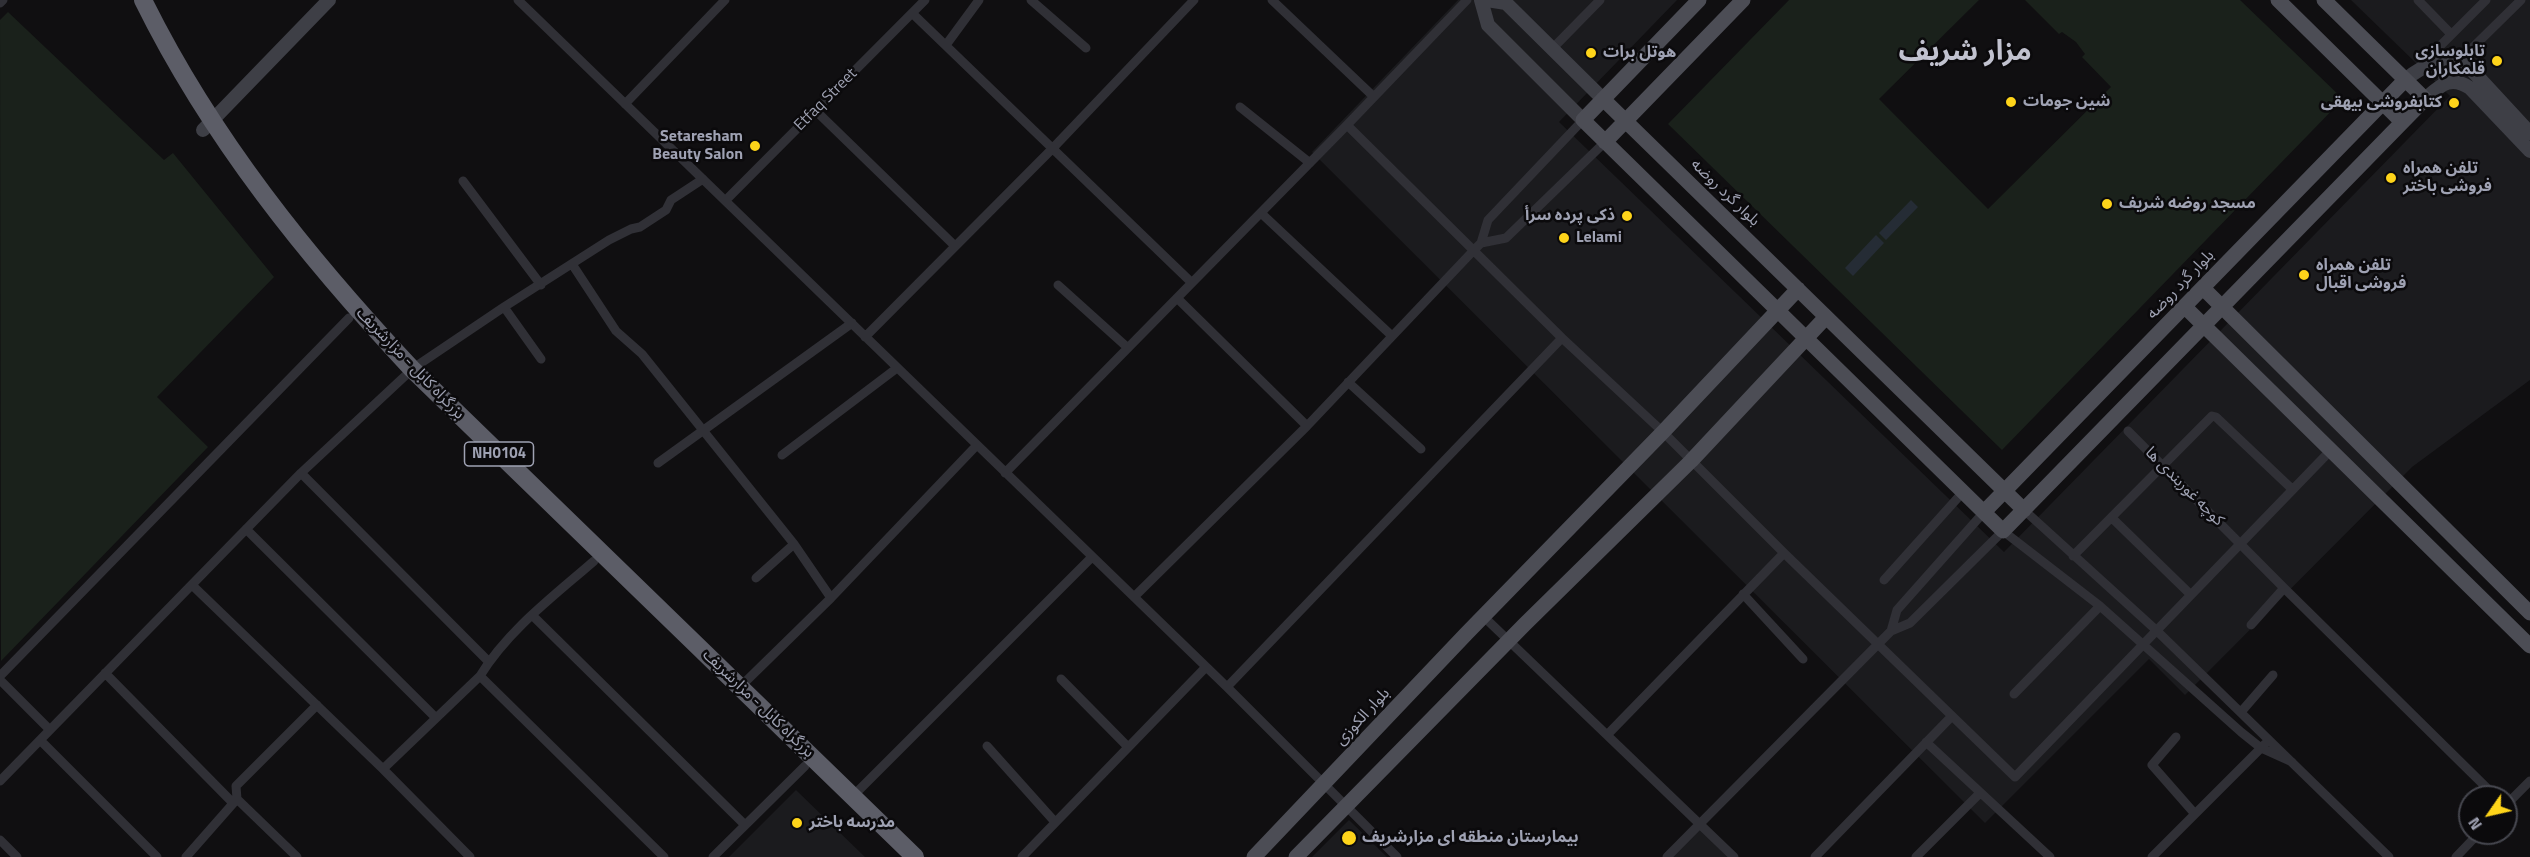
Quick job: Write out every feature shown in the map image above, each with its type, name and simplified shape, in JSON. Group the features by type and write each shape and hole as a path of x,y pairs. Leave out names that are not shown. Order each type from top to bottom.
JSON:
{"highway":[{"name":"بزرگراه کابل - مزارشریف","path":"130,0 253,201 307,271 349,318 409,372 740,687 915,857"},
{"name":"بزرگراه کابل - مزارشریف","path":"143,0 208,125 315,262 409,372 594,561 898,857"}],"main road":[{"path":"1699,0 1583,120 2003,531 2425,99 2324,0"},
{"path":"1605,142 1743,0"},
{"path":"2277,0 2402,122"},
{"name":"بلوار گرد روضه","path":"1984,513 2406,80"},
{"name":"بلوار گرد روضه","path":"1603,99 2024,510"},
{"path":"2203,288 2530,613"},
{"name":"بلوار الکوزی","path":"1254,857 1798,290"},
{"path":"2185,307 2530,646"},
{"path":"1296,857 1525,624 1691,460 1826,317"}],"street":[{"path":"208,125 327,0"},
{"path":"518,0 1227,687 1397,857"},
{"path":"527,8 535,0"},
{"name":"Etfaq Street","path":"726,200 925,0"},
{"path":"946,45 979,0"},
{"path":"1031,0 1086,48"},
{"path":"865,337 1053,148 1194,0"},
{"path":"1272,0 1374,97"},
{"path":"1005,473 1347,126 1467,0"},
{"path":"1134,597 1307,426 1478,247 1488,220 1583,120 1488,25 1481,0"},
{"path":"1487,0 1506,3 1603,99"},
{"path":"1552,49 1600,0"},
{"path":"2418,0 2451,34"},
{"path":"2443,84 2439,47 2486,0"},
{"path":"2458,82 2458,62 2521,0"},
{"path":"2527,0 2530,3"},
{"path":"625,104 718,2"},
{"path":"912,13 1192,283"},
{"path":"2406,80 2421,67 2440,60 2458,62 2469,68 2530,133"},
{"path":"2425,99 2443,84 2458,82 2470,88 2530,152"},
{"path":"1240,107 1310,163"},
{"path":"815,111 955,246"},
{"path":"1347,126 1478,247 1562,338 1663,432 2015,777 2331,450"},
{"path":"1478,247 1506,238 1605,142"},
{"path":"0,781 301,473 409,372 504,307 609,240 640,227 666,210 671,200 703,179"},
{"path":"464,181 541,285"},
{"path":"1261,213 1392,336"},
{"path":"572,264 616,332 642,354 794,544 831,598"},
{"path":"1058,285 1128,348"},
{"path":"1177,298 1307,426"},
{"path":"504,307 541,359"},
{"path":"50,730 0,678 349,318"},
{"path":"658,463 852,323"},
{"path":"1227,687 1562,338"},
{"path":"782,455 897,368"},
{"path":"1348,382 1421,449"},
{"path":"2073,556 2214,415 2292,489"},
{"name":"کوچه غوربندی ها","path":"2128,431 2239,544 2484,785"},
{"path":"740,687 831,598 977,445"},
{"path":"301,473 489,662"},
{"path":"1884,580 1964,492"},
{"path":"2024,510 2156,630 2389,857"},
{"path":"1891,631 1897,610 1984,513"},
{"path":"2112,518 2190,594"},
{"path":"246,529 436,718"},
{"path":"1667,857 1891,631 1910,623 2003,531 2100,606 2207,704 2261,748 2292,762"},
{"path":"756,578 794,544"},
{"path":"1608,734 1784,553"},
{"path":"853,796 1092,557"},
{"path":"383,769 480,676 489,662 532,615 594,561"},
{"path":"192,585 383,769 470,857"},
{"path":"2251,625 2284,588"},
{"path":"1743,594 1803,659"},
{"path":"2014,694 2100,606"},
{"path":"532,615 745,825"},
{"path":"1484,616 1734,857"},
{"path":"1022,857 1206,667"},
{"path":"105,673 235,801 297,857"},
{"path":"2241,712 2273,675"},
{"path":"480,676 664,857"},
{"path":"1061,679 1128,747"},
{"path":"186,857 235,801 236,786 317,705"},
{"path":"1815,857 1952,716"},
{"path":"2176,736 2152,765 2195,814"},
{"path":"40,740 158,857"},
{"path":"2152,857 2269,740"},
{"path":"1926,742 2050,857"},
{"path":"987,746 1055,822"},
{"path":"713,857 805,766"},
{"path":"2518,793 2530,781"},
{"path":"1916,857 1980,793"},
{"path":"0,840 17,857"},
{"path":"2456,857 2468,845"}],"shaded area":[{"path":"1458,0 1677,0 1559,122 2004,552 2450,96 2351,0 2530,0 2530,380 2412,467 2185,695 2149,659 1985,823 1312,152"},
{"path":"1789,0 1979,0 1879,99 1988,209 2111,87 2082,57 2085,54 2076,42 2062,32 2059,34 2025,0 2240,0 2343,99 2002,450 1668,124"},
{"path":"8,12 164,160 173,153 274,277 157,397 208,447 1,661 0,20"},
{"path":"1911,200 1918,207 1886,240 1879,233"},
{"path":"1876,235 1884,243 1853,276 1845,268"},
{"name":"مدرسه باختر","path":"796,790 865,857 729,857"},
{"name":"بیمارستان منطقه ای مزارشریف","path":"1349,820 1387,857 1312,857"},
{"path":"1700,823 1734,857 1667,857"}],"place":[{"name":"هوتل برات","path":"1591,53"},
{"name":"تابلوسازی قلمکاران","path":"2497,61"},
{"name":"شین جومات","path":"2011,102"},
{"name":"کتابفروشی بیهقی","path":"2454,103"},
{"name":"Setaresham Beauty Salon","path":"755,146"},
{"name":"تلفن همراه فروشی باختر","path":"2391,178"},
{"name":"مسجد روضه شریف","path":"2107,204"},
{"name":"ذکی پرده سرأ","path":"1627,216"},
{"name":"Lelami","path":"1564,238"},
{"name":"تلفن همراه فروشی اقبال","path":"2304,275"},
{"name":"مدرسه باختر","path":"797,823"},
{"name":"بیمارستان منطقه ای مزارشریف","path":"1349,838"}],"district":[{"name":"مزار شريف","path":"1965,53"}]}
